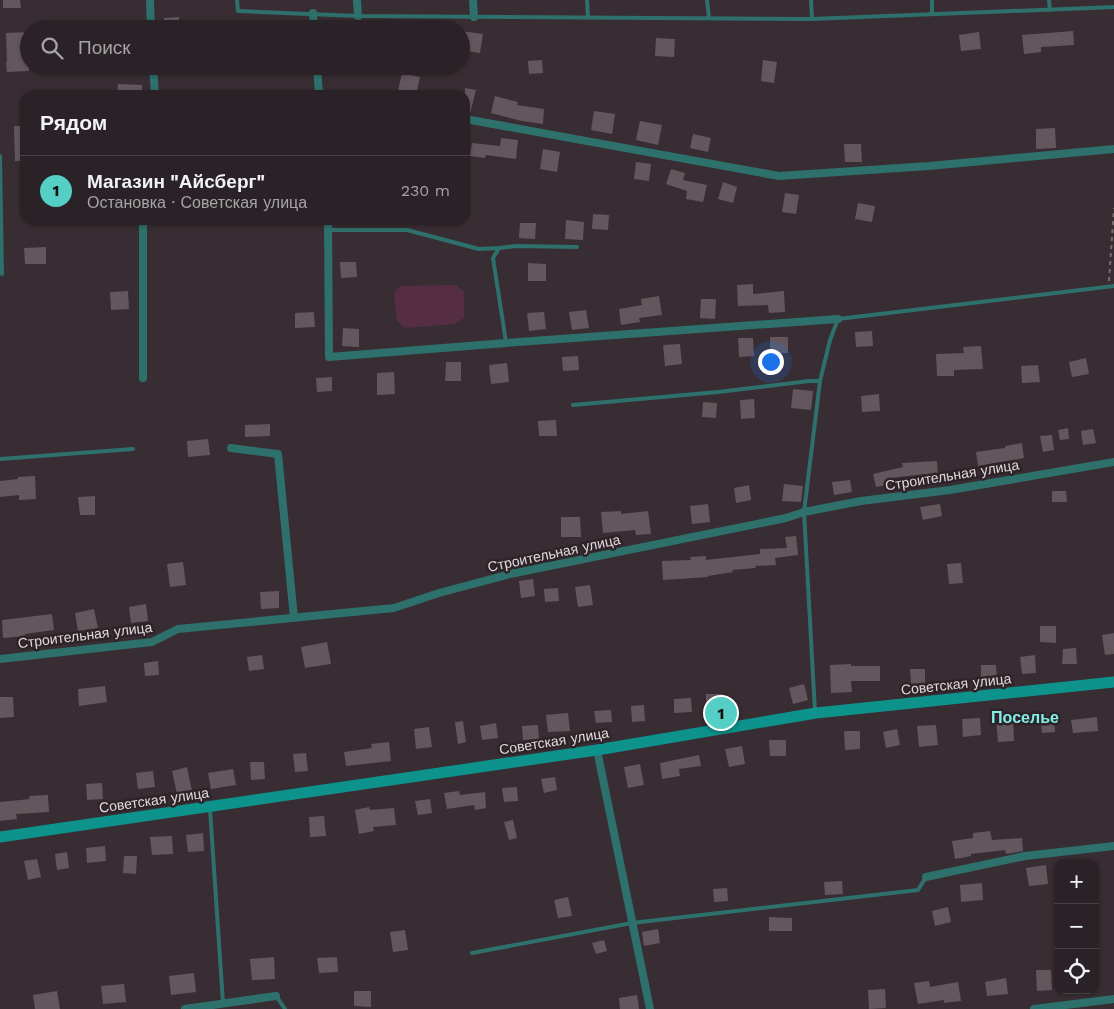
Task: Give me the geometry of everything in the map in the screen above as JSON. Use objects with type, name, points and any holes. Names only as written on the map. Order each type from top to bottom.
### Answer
[{"type":"main road","name":"Советская улица","points":[[0,837],[597,750],[816,714],[1114,682]]},
{"type":"street","points":[[150,0],[151,20]]},
{"type":"street","points":[[357,0],[358,16]]},
{"type":"street","points":[[473,0],[474,16]]},
{"type":"street","points":[[313,13],[313,20]]},
{"type":"street","points":[[154,75],[155,90]]},
{"type":"street","points":[[318,75],[319,90]]},
{"type":"street","points":[[470,120],[779,176],[1114,150]]},
{"type":"street","points":[[143,225],[143,378]]},
{"type":"street","points":[[328,225],[329,357],[838,319]]},
{"type":"street","points":[[231,448],[278,454],[294,618]]},
{"type":"street","name":"Строительная улица","points":[[0,659],[152,642],[178,629],[394,608],[439,593],[510,574],[786,518],[804,512],[861,501],[950,490],[1114,462]]},
{"type":"street","points":[[597,750],[650,1009]]},
{"type":"street","points":[[926,877],[1025,856],[1114,846]]},
{"type":"street","points":[[186,1009],[276,996]]},
{"type":"street","points":[[1034,1009],[1114,999]]},
{"type":"lane","points":[[237,0],[238,11],[358,16],[812,19],[1114,7]]},
{"type":"lane","points":[[587,0],[588,17]]},
{"type":"lane","points":[[707,0],[708,18]]},
{"type":"lane","points":[[811,0],[812,19]]},
{"type":"lane","points":[[932,0],[932,14]]},
{"type":"lane","points":[[1049,0],[1050,10]]},
{"type":"lane","points":[[0,156],[2,274]]},
{"type":"lane","points":[[329,230],[407,230],[479,250],[516,246],[577,247]]},
{"type":"lane","points":[[499,248],[493,258],[506,343]]},
{"type":"lane","points":[[816,714],[804,512],[820,381],[830,340],[838,319],[1114,286]]},
{"type":"lane","points":[[573,405],[820,381]]},
{"type":"lane","points":[[0,459],[133,449]]},
{"type":"lane","points":[[210,807],[223,1003]]},
{"type":"lane","points":[[472,953],[632,923],[918,890],[926,877]]},
{"type":"lane","points":[[276,996],[286,1009]]},
{"type":"path","points":[[1108,288],[1114,208]]},
{"type":"shaded area","points":[[456,285],[464,292],[464,318],[454,324],[405,328],[397,321],[394,293],[400,286]]},
{"type":"building","points":[[3,0],[20,0],[21,8],[3,8]]},
{"type":"building","points":[[179,17],[179,20],[164,20],[164,18]]},
{"type":"building","points":[[1073,31],[1074,45],[1041,47],[1041,52],[1024,54],[1022,35]]},
{"type":"building","points":[[20,32],[20,71],[7,72],[6,33]]},
{"type":"building","points":[[470,32],[483,34],[480,53],[470,51]]},
{"type":"building","points":[[979,32],[981,49],[961,51],[959,35]]},
{"type":"building","points":[[656,38],[675,39],[674,57],[655,56]]},
{"type":"building","points":[[542,60],[543,73],[529,74],[528,61]]},
{"type":"building","points":[[763,60],[777,62],[774,83],[761,81]]},
{"type":"building","points":[[402,75],[420,77],[417,90],[398,90]]},
{"type":"building","points":[[118,84],[142,85],[142,90],[117,90]]},
{"type":"building","points":[[465,88],[476,90],[470,114],[470,90],[465,90]]},
{"type":"building","points":[[495,96],[518,102],[517,105],[544,109],[543,124],[491,113]]},
{"type":"building","points":[[594,111],[615,114],[612,134],[591,130]]},
{"type":"building","points":[[640,121],[662,125],[658,145],[636,140]]},
{"type":"building","points":[[14,126],[20,126],[20,161],[15,161]]},
{"type":"building","points":[[1055,128],[1056,148],[1036,149],[1036,129]]},
{"type":"building","points":[[693,134],[711,138],[708,152],[690,148]]},
{"type":"building","points":[[501,138],[518,140],[516,159],[486,155],[485,158],[470,156],[472,143],[500,146]]},
{"type":"building","points":[[844,144],[861,144],[862,162],[845,162]]},
{"type":"building","points":[[543,149],[560,152],[557,172],[540,169]]},
{"type":"building","points":[[636,162],[651,164],[649,181],[634,179]]},
{"type":"building","points":[[671,169],[685,173],[683,180],[707,185],[703,202],[686,199],[687,191],[666,184]]},
{"type":"building","points":[[723,182],[737,187],[733,203],[718,199]]},
{"type":"building","points":[[785,193],[799,195],[796,214],[782,212]]},
{"type":"building","points":[[858,203],[875,206],[872,222],[855,219]]},
{"type":"building","points":[[593,214],[609,215],[608,230],[592,229]]},
{"type":"building","points":[[566,220],[584,222],[583,240],[565,239]]},
{"type":"building","points":[[520,223],[536,223],[535,239],[519,238]]},
{"type":"building","points":[[46,247],[46,264],[25,264],[24,248]]},
{"type":"building","points":[[340,262],[356,262],[357,277],[341,278]]},
{"type":"building","points":[[528,263],[546,264],[546,281],[528,281]]},
{"type":"building","points":[[753,284],[753,294],[784,291],[785,312],[769,313],[768,305],[738,306],[737,285]]},
{"type":"building","points":[[128,291],[129,309],[111,310],[110,292]]},
{"type":"building","points":[[659,296],[662,315],[639,318],[640,322],[621,325],[619,309],[642,305],[641,299]]},
{"type":"building","points":[[701,299],[716,299],[715,319],[700,318]]},
{"type":"building","points":[[586,310],[589,328],[572,330],[569,312]]},
{"type":"building","points":[[314,312],[315,327],[295,328],[295,313]]},
{"type":"building","points":[[544,312],[546,329],[529,331],[527,313]]},
{"type":"building","points":[[343,328],[359,329],[359,347],[342,346]]},
{"type":"building","points":[[872,331],[873,346],[856,347],[855,332]]},
{"type":"building","points":[[770,337],[788,337],[788,353],[770,353]]},
{"type":"building","points":[[738,338],[753,338],[754,356],[739,357]]},
{"type":"building","points":[[680,344],[682,364],[665,366],[663,345]]},
{"type":"building","points":[[981,346],[983,369],[954,370],[954,376],[937,376],[936,354],[964,353],[963,347]]},
{"type":"building","points":[[578,356],[579,370],[563,371],[562,357]]},
{"type":"building","points":[[1086,358],[1089,374],[1072,377],[1069,362]]},
{"type":"building","points":[[446,362],[461,362],[461,381],[445,381]]},
{"type":"building","points":[[507,363],[509,382],[491,384],[489,365]]},
{"type":"building","points":[[1038,365],[1040,382],[1022,383],[1021,366]]},
{"type":"building","points":[[394,372],[395,394],[377,395],[377,373]]},
{"type":"building","points":[[332,377],[332,391],[317,392],[316,378]]},
{"type":"building","points":[[793,389],[813,391],[811,410],[791,408]]},
{"type":"building","points":[[879,394],[880,411],[862,412],[861,396]]},
{"type":"building","points":[[754,399],[755,418],[741,419],[740,400]]},
{"type":"building","points":[[703,402],[717,403],[716,418],[702,417]]},
{"type":"building","points":[[556,420],[557,436],[539,436],[538,421]]},
{"type":"building","points":[[270,424],[270,436],[245,437],[245,425]]},
{"type":"building","points":[[1068,428],[1069,439],[1060,440],[1058,430]]},
{"type":"building","points":[[1093,429],[1096,443],[1083,445],[1081,431]]},
{"type":"building","points":[[1052,435],[1054,450],[1043,452],[1040,436]]},
{"type":"building","points":[[208,439],[210,455],[188,457],[187,441]]},
{"type":"building","points":[[1022,443],[1024,458],[978,466],[976,452],[1005,448],[1005,446]]},
{"type":"building","points":[[937,461],[938,475],[925,476],[925,474],[891,478],[893,484],[876,487],[873,474],[903,467],[902,463]]},
{"type":"building","points":[[35,476],[36,499],[19,500],[19,495],[0,497],[0,481]]},
{"type":"building","points":[[850,480],[852,492],[834,495],[832,482]]},
{"type":"building","points":[[784,484],[803,486],[801,502],[782,501]]},
{"type":"building","points":[[749,485],[751,500],[736,503],[734,488]]},
{"type":"building","points":[[1052,491],[1066,491],[1067,502],[1052,502]]},
{"type":"building","points":[[95,496],[95,515],[80,515],[78,497]]},
{"type":"building","points":[[708,504],[710,522],[692,524],[690,506]]},
{"type":"building","points":[[940,504],[942,516],[923,520],[920,507]]},
{"type":"building","points":[[621,511],[621,514],[648,511],[651,534],[636,535],[635,530],[603,533],[601,512]]},
{"type":"building","points":[[561,517],[580,517],[581,537],[561,537]]},
{"type":"building","points":[[796,536],[798,555],[775,558],[776,565],[732,570],[733,572],[708,577],[663,580],[662,561],[691,560],[690,557],[706,556],[706,560],[760,554],[760,549],[787,548],[785,537]]},
{"type":"building","points":[[183,562],[186,585],[170,587],[167,564]]},
{"type":"building","points":[[961,563],[963,583],[949,584],[947,564]]},
{"type":"building","points":[[533,579],[535,596],[521,598],[519,581]]},
{"type":"building","points":[[590,585],[593,605],[578,607],[575,587]]},
{"type":"building","points":[[558,588],[559,601],[545,602],[544,589]]},
{"type":"building","points":[[279,591],[279,608],[261,609],[260,592]]},
{"type":"building","points":[[146,604],[148,621],[131,623],[129,607]]},
{"type":"building","points":[[94,609],[98,628],[78,631],[75,613]]},
{"type":"building","points":[[52,614],[54,630],[3,638],[2,620]]},
{"type":"building","points":[[1040,626],[1056,626],[1056,643],[1040,642]]},
{"type":"building","points":[[1114,633],[1114,654],[1105,655],[1102,635]]},
{"type":"building","points":[[327,642],[331,664],[305,668],[301,647]]},
{"type":"building","points":[[1076,648],[1077,664],[1062,664],[1063,649]]},
{"type":"building","points":[[262,655],[264,669],[249,671],[247,657]]},
{"type":"building","points":[[1035,655],[1036,673],[1022,674],[1020,657]]},
{"type":"building","points":[[158,661],[159,675],[145,676],[144,663]]},
{"type":"building","points":[[851,664],[851,666],[880,666],[880,681],[851,681],[852,692],[831,693],[830,665]]},
{"type":"building","points":[[981,665],[996,665],[997,677],[981,678]]},
{"type":"building","points":[[910,669],[925,669],[925,684],[911,684]]},
{"type":"building","points":[[804,684],[808,700],[793,704],[789,688]]},
{"type":"building","points":[[105,686],[107,702],[79,706],[78,689]]},
{"type":"building","points":[[706,694],[723,694],[723,709],[706,709]]},
{"type":"building","points":[[0,697],[13,697],[14,717],[0,718]]},
{"type":"building","points":[[691,698],[692,712],[674,713],[674,699]]},
{"type":"building","points":[[644,705],[645,721],[632,722],[631,706]]},
{"type":"building","points":[[611,710],[612,722],[596,723],[594,711]]},
{"type":"building","points":[[568,713],[570,731],[548,732],[546,715]]},
{"type":"building","points":[[1054,715],[1055,732],[1042,733],[1040,716]]},
{"type":"building","points":[[1013,717],[1014,741],[998,742],[996,718]]},
{"type":"building","points":[[1097,717],[1098,731],[1073,733],[1071,720]]},
{"type":"building","points":[[980,718],[981,735],[963,737],[962,719]]},
{"type":"building","points":[[463,721],[466,742],[458,744],[455,722]]},
{"type":"building","points":[[496,723],[498,738],[482,740],[480,726]]},
{"type":"building","points":[[538,725],[539,739],[523,740],[522,726]]},
{"type":"building","points":[[936,725],[938,745],[919,747],[917,726]]},
{"type":"building","points":[[429,727],[432,747],[416,749],[414,729]]},
{"type":"building","points":[[897,729],[900,745],[886,748],[883,732]]},
{"type":"building","points":[[844,731],[860,731],[860,749],[845,750]]},
{"type":"building","points":[[769,740],[786,740],[786,756],[770,756]]},
{"type":"building","points":[[389,742],[391,761],[346,766],[344,752],[372,748],[371,744]]},
{"type":"building","points":[[742,746],[745,764],[729,767],[725,749]]},
{"type":"building","points":[[306,753],[308,771],[295,772],[293,754]]},
{"type":"building","points":[[699,755],[701,766],[679,769],[680,776],[662,779],[660,763]]},
{"type":"building","points":[[250,762],[264,762],[265,779],[251,780]]},
{"type":"building","points":[[640,764],[644,785],[628,788],[624,767]]},
{"type":"building","points":[[187,767],[192,791],[177,794],[172,771]]},
{"type":"building","points":[[233,769],[236,785],[211,789],[208,773]]},
{"type":"building","points":[[153,771],[155,787],[138,789],[136,773]]},
{"type":"building","points":[[555,777],[557,790],[544,793],[541,779]]},
{"type":"building","points":[[102,783],[103,799],[87,800],[86,784]]},
{"type":"building","points":[[517,787],[518,801],[504,802],[502,788]]},
{"type":"building","points":[[459,791],[460,795],[485,792],[486,808],[475,810],[474,805],[447,809],[444,793]]},
{"type":"building","points":[[48,795],[49,812],[16,814],[17,819],[0,821],[0,802],[30,799],[29,796]]},
{"type":"building","points":[[430,799],[432,813],[418,815],[415,801]]},
{"type":"building","points":[[369,807],[370,810],[394,808],[396,825],[373,827],[374,831],[359,834],[355,810]]},
{"type":"building","points":[[324,816],[326,836],[310,837],[309,817]]},
{"type":"building","points":[[513,820],[517,838],[509,840],[504,822]]},
{"type":"building","points":[[990,831],[992,840],[1022,838],[1023,851],[1006,854],[1005,850],[971,854],[971,856],[955,859],[952,841],[973,838],[973,833]]},
{"type":"building","points":[[203,833],[204,851],[188,852],[186,835]]},
{"type":"building","points":[[172,836],[173,854],[152,855],[150,837]]},
{"type":"building","points":[[105,846],[106,861],[87,863],[86,848]]},
{"type":"building","points":[[67,852],[69,868],[57,870],[55,854]]},
{"type":"building","points":[[124,856],[137,856],[136,874],[123,873]]},
{"type":"building","points":[[37,859],[41,877],[28,880],[24,861]]},
{"type":"building","points":[[1046,865],[1048,884],[1029,886],[1026,868]]},
{"type":"building","points":[[842,881],[843,894],[825,895],[824,882]]},
{"type":"building","points":[[982,883],[983,900],[961,902],[960,885]]},
{"type":"building","points":[[727,888],[728,901],[714,902],[713,889]]},
{"type":"building","points":[[568,897],[572,916],[558,918],[554,900]]},
{"type":"building","points":[[948,907],[951,922],[935,926],[932,911]]},
{"type":"building","points":[[769,917],[792,918],[792,931],[769,931]]},
{"type":"building","points":[[658,929],[660,943],[644,946],[642,932]]},
{"type":"building","points":[[405,930],[408,950],[393,952],[390,932]]},
{"type":"building","points":[[604,940],[607,951],[596,954],[592,943]]},
{"type":"building","points":[[274,957],[275,979],[252,980],[250,959]]},
{"type":"building","points":[[337,957],[338,972],[319,973],[317,958]]},
{"type":"building","points":[[1036,970],[1051,970],[1052,990],[1037,991]]},
{"type":"building","points":[[194,973],[196,992],[171,995],[169,976]]},
{"type":"building","points":[[1006,978],[1008,994],[987,996],[985,982]]},
{"type":"building","points":[[929,981],[930,987],[958,982],[961,1001],[944,1003],[944,1000],[918,1004],[914,983]]},
{"type":"building","points":[[124,984],[126,1002],[103,1004],[101,986]]},
{"type":"building","points":[[885,989],[886,1008],[869,1009],[868,990]]},
{"type":"building","points":[[57,991],[60,1009],[35,1009],[33,995]]},
{"type":"building","points":[[354,991],[371,991],[371,1007],[354,1006]]},
{"type":"building","points":[[637,995],[639,1009],[620,1009],[619,998]]},
{"type":"place","name":"Магазин \"Айсберг\"","points":[[721,713]]},
{"type":"district","name":"Поселье","points":[[1025,717]]}]
